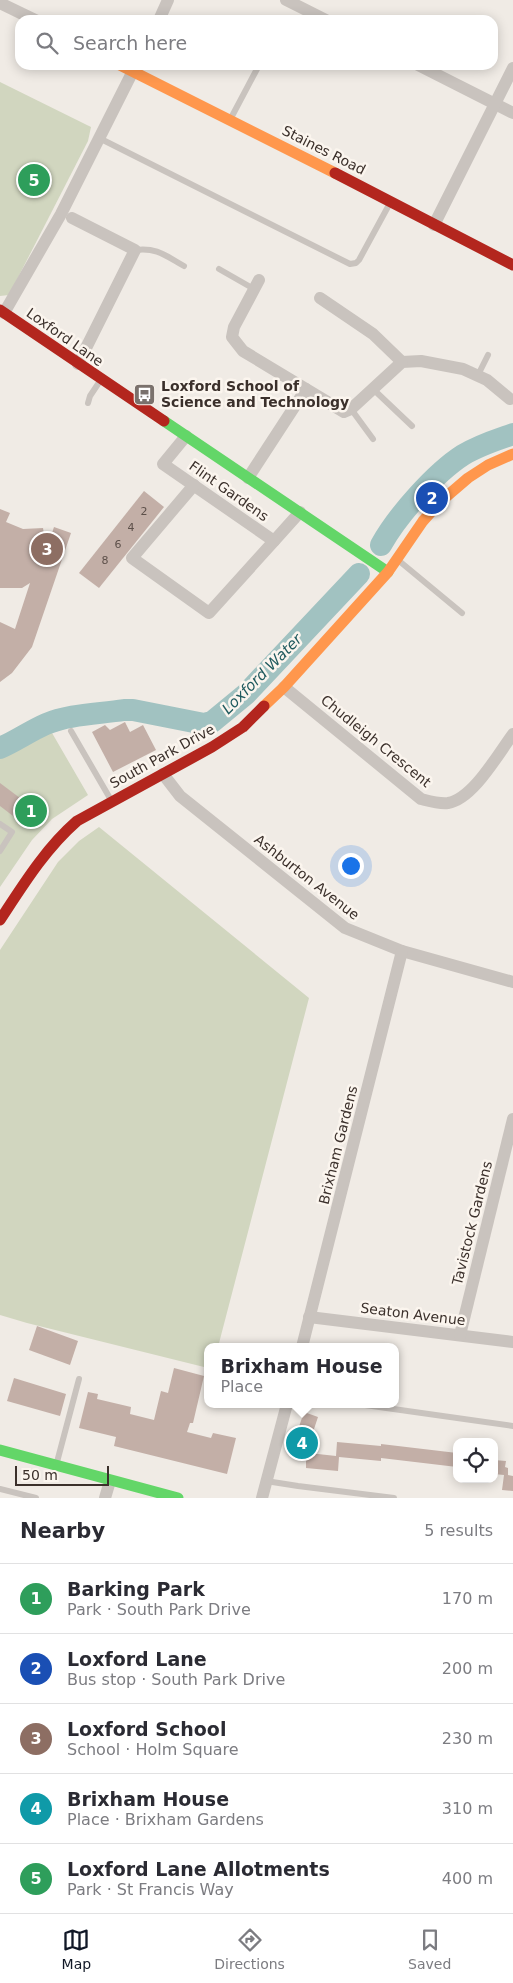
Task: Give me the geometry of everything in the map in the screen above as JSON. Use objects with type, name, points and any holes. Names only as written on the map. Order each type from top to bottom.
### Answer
[{"type":"street","points":[[160,15],[168,0]]},
{"type":"street","points":[[286,0],[316,15]]},
{"type":"street","points":[[0,3],[25,15]]},
{"type":"street","points":[[434,225],[513,68]]},
{"type":"street","points":[[2,312],[60,214],[134,70]]},
{"type":"street","name":"Staines Road","points":[[139,70],[513,265]]},
{"type":"street","points":[[428,70],[513,112]]},
{"type":"street","points":[[72,218],[134,250],[78,364]]},
{"type":"street","points":[[257,284],[234,327],[232,337],[243,351],[344,412],[351,410],[402,362],[421,360],[463,369],[478,375],[500,389],[510,399]]},
{"type":"street","points":[[320,298],[373,334],[402,362]]},
{"type":"street","name":"Loxford Lane","points":[[2,312],[388,572]]},
{"type":"street","points":[[248,478],[306,390]]},
{"type":"street","name":"Flint Gardens","points":[[186,436],[164,464],[274,541],[300,512]]},
{"type":"street","name":"South Park Drive","points":[[0,920],[28,877],[61,835],[77,821],[212,747],[243,727],[284,687],[388,572],[423,520],[440,502],[481,469],[513,454]]},
{"type":"street","points":[[194,486],[132,558],[209,613],[274,541]]},
{"type":"street","name":"Chudleigh Crescent","points":[[284,687],[421,799],[433,802],[448,803],[462,798],[474,786],[513,734]]},
{"type":"street","name":"Ashburton Avenue","points":[[164,774],[180,796],[345,928],[402,951],[513,982]]},
{"type":"street","name":"Brixham Gardens","points":[[303,1343],[402,951]]},
{"type":"street","name":"Tavistock Gardens","points":[[460,1335],[513,1119]]},
{"type":"street","name":"Seaton Avenue","points":[[309,1317],[513,1342]]},
{"type":"street","points":[[262,1498],[286,1408]]},
{"type":"street","points":[[0,1450],[178,1498]]},
{"type":"street","points":[[105,1498],[110,1481]]},
{"type":"lane","points":[[230,119],[256,70]]},
{"type":"lane","points":[[99,138],[350,264],[356,263],[358,260],[391,201]]},
{"type":"lane","points":[[134,250],[148,248],[184,266]]},
{"type":"lane","points":[[219,269],[257,284]]},
{"type":"lane","points":[[478,375],[488,355]]},
{"type":"lane","points":[[88,404],[90,396],[101,380]]},
{"type":"lane","points":[[373,389],[412,426]]},
{"type":"lane","points":[[351,410],[373,439]]},
{"type":"lane","points":[[397,559],[462,613]]},
{"type":"lane","points":[[71,731],[112,801]]},
{"type":"lane","points":[[0,824],[12,832],[0,852]]},
{"type":"lane","points":[[56,1466],[79,1379]]},
{"type":"lane","points":[[386,1408],[513,1426]]},
{"type":"lane","points":[[266,1481],[394,1498]]},
{"type":"lane","points":[[0,1489],[36,1498]]},
{"type":"green space","points":[[0,82],[91,127],[88,141],[9,295],[0,296]]},
{"type":"green space","points":[[48,726],[88,795],[52,819],[32,840],[0,887],[0,751],[22,742]]},
{"type":"green space","points":[[99,827],[309,998],[219,1343],[204,1343],[204,1367],[0,1315],[0,950],[58,862],[79,841]]},
{"type":"building","points":[[144,491],[164,507],[99,588],[79,573]]},
{"type":"building","points":[[0,509],[10,513],[6,522],[23,529],[43,528],[44,534],[51,536],[54,527],[71,533],[32,647],[12,673],[0,682],[0,622],[15,629],[30,583],[22,588],[0,588]]},
{"type":"building","points":[[125,722],[130,732],[143,725],[156,750],[113,772],[92,732],[105,725],[110,730]]},
{"type":"building","points":[[0,783],[28,804],[17,819],[0,806]]},
{"type":"building","points":[[37,1326],[78,1341],[70,1365],[29,1350]]},
{"type":"building","points":[[174,1368],[204,1376],[193,1423],[190,1423],[187,1432],[211,1438],[213,1433],[236,1438],[227,1474],[114,1446],[116,1437],[79,1428],[88,1392],[98,1394],[97,1399],[131,1407],[130,1414],[154,1420],[161,1391],[168,1393]]},
{"type":"building","points":[[14,1378],[66,1394],[60,1416],[7,1401]]},
{"type":"building","points":[[304,1412],[318,1417],[308,1447],[309,1453],[336,1456],[337,1442],[381,1446],[381,1444],[453,1453],[453,1467],[381,1458],[381,1461],[339,1457],[338,1471],[306,1468],[306,1461],[298,1459],[299,1449],[292,1447]]},
{"type":"building","points":[[498,1460],[506,1461],[505,1467],[508,1468],[508,1475],[513,1476],[513,1491],[502,1490],[504,1475],[498,1474]]},
{"type":"waterway","name":"Loxford Water","points":[[381,545],[397,521],[418,496],[452,463],[475,448],[513,434]]},
{"type":"waterway","name":"Loxford Water","points":[[0,748],[46,724],[64,718],[124,710],[133,710],[204,724],[212,722],[246,694],[359,574]]},
{"type":"traffic: fast","points":[[164,421],[388,572]]},
{"type":"traffic: fast","points":[[0,1450],[178,1498]]},
{"type":"traffic: slow","points":[[130,70],[335,173]]},
{"type":"traffic: slow","points":[[264,706],[284,687],[388,572],[423,521],[440,502],[468,478],[488,465],[513,454]]},
{"type":"traffic: jam","points":[[335,173],[513,265]]},
{"type":"traffic: jam","points":[[0,310],[164,421]]},
{"type":"traffic: jam","points":[[0,920],[45,855],[77,821],[212,747],[243,727],[264,706]]},
{"type":"place","name":"Loxford Lane Allotments","points":[[34,180]]},
{"type":"place","name":"Loxford School of Science and Technology","points":[[145,394]]},
{"type":"place","name":"Loxford Lane","points":[[432,498]]},
{"type":"place","name":"Loxford School","points":[[47,549]]},
{"type":"place","name":"Barking Park","points":[[31,811]]},
{"type":"place","name":"Brixham House","points":[[302,1443]]}]
